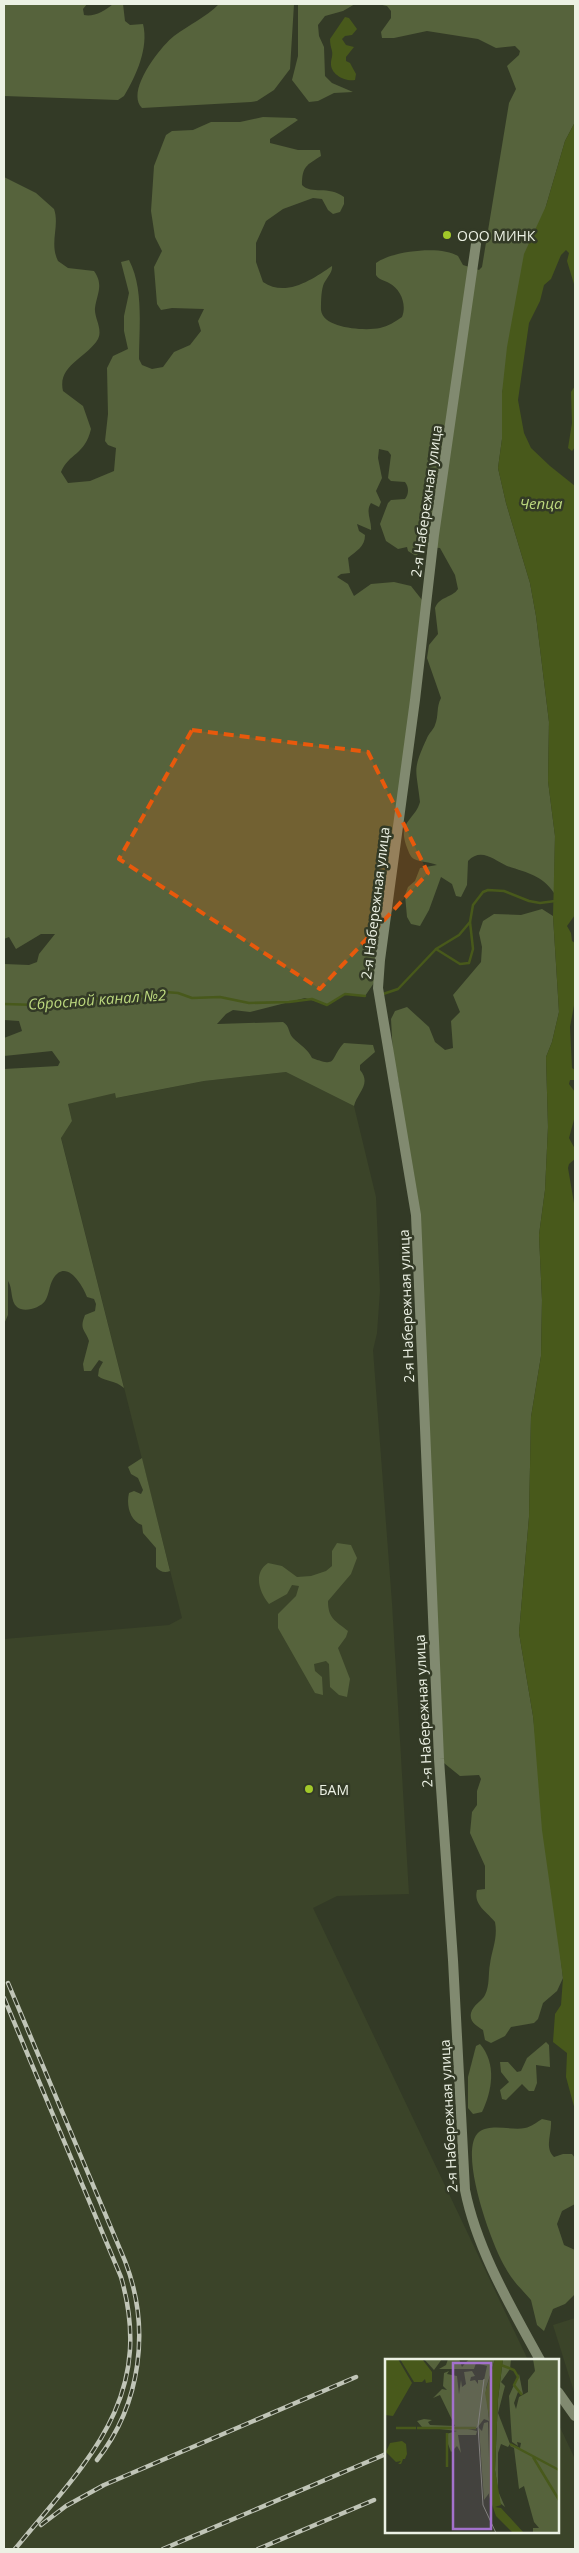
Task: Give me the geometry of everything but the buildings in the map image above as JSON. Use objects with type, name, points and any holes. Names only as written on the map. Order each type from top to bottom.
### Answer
[{"type":"street","name":"2-я Набережная улица","points":[[476,244],[434,535],[414,710],[380,960],[378,988],[416,1215],[439,1749],[453,1960],[465,2190],[468,2206],[499,2286],[539,2359]]},
{"type":"street","points":[[559,2393],[575,2416]]},
{"type":"highlighted area","points":[[192,730],[368,752],[428,873],[320,989],[119,859]]},
{"type":"shaded area","points":[[4,4],[87,4],[83,9],[84,15],[92,15],[113,4],[123,4],[125,21],[130,25],[143,24],[144,33],[143,52],[133,80],[124,96],[118,100],[4,96]]},
{"type":"shaded area","points":[[219,4],[294,4],[290,69],[274,90],[257,101],[142,108],[138,101],[138,92],[146,70],[153,59],[174,36]]},
{"type":"shaded area","points":[[298,4],[355,4],[343,11],[325,16],[318,25],[319,36],[324,47],[325,76],[332,83],[353,92],[334,93],[318,101],[309,102],[292,80],[298,56]]},
{"type":"shaded area","points":[[378,4],[575,4],[575,122],[565,141],[546,206],[502,393],[502,439],[498,468],[506,503],[530,583],[536,616],[549,722],[548,781],[555,836],[554,893],[534,875],[507,866],[488,856],[478,855],[468,861],[467,885],[461,897],[456,896],[452,884],[441,877],[429,910],[420,926],[411,924],[407,917],[405,895],[408,887],[415,881],[420,868],[437,865],[413,858],[406,845],[404,831],[420,802],[417,764],[427,738],[434,728],[441,698],[427,658],[429,645],[438,634],[435,608],[440,601],[458,589],[455,575],[440,548],[425,547],[416,556],[408,551],[407,547],[398,549],[386,541],[380,524],[388,503],[391,500],[405,499],[408,491],[405,482],[391,481],[388,478],[391,455],[388,451],[379,449],[378,458],[382,478],[376,491],[381,502],[379,507],[371,503],[369,506],[371,530],[357,524],[359,531],[365,535],[365,539],[360,548],[348,558],[350,573],[341,574],[337,577],[348,584],[354,596],[371,584],[394,582],[411,586],[426,605],[378,977],[365,996],[345,994],[327,1005],[305,998],[250,1012],[233,1010],[226,1014],[217,1024],[283,1022],[287,1025],[291,1036],[306,1049],[312,1058],[326,1062],[332,1060],[344,1043],[373,1045],[375,1052],[360,1065],[360,1070],[365,1080],[354,1106],[286,1072],[204,1081],[116,1098],[115,1093],[68,1104],[72,1121],[61,1138],[124,1388],[98,1376],[103,1362],[99,1360],[91,1371],[84,1371],[83,1364],[89,1341],[83,1329],[83,1324],[85,1315],[95,1311],[96,1304],[94,1299],[87,1297],[77,1280],[68,1272],[58,1273],[53,1279],[45,1301],[40,1306],[28,1310],[17,1307],[12,1298],[11,1287],[8,1281],[8,1315],[4,1324],[4,1069],[58,1066],[60,1062],[52,1051],[4,1056],[4,1038],[22,1031],[19,1021],[4,1020],[4,964],[29,965],[37,962],[39,954],[55,934],[41,934],[16,949],[9,937],[4,939],[4,177],[36,193],[54,209],[56,222],[54,248],[58,261],[68,268],[94,271],[99,281],[95,308],[100,331],[98,339],[93,346],[74,362],[64,375],[62,382],[63,391],[83,406],[91,429],[85,444],[68,461],[61,472],[68,483],[90,481],[114,471],[116,448],[108,445],[105,441],[108,414],[107,368],[113,356],[128,349],[124,331],[124,316],[129,293],[121,262],[129,260],[137,283],[140,308],[139,359],[142,365],[152,369],[163,367],[174,352],[190,345],[201,331],[198,321],[204,309],[172,308],[161,310],[157,304],[154,267],[162,251],[155,237],[151,211],[154,166],[166,135],[172,131],[193,130],[211,122],[240,122],[263,117],[295,118],[298,120],[270,139],[270,143],[298,150],[320,150],[321,156],[304,170],[302,185],[306,188],[338,193],[344,197],[344,204],[340,212],[333,214],[328,210],[322,199],[313,198],[283,209],[266,221],[256,243],[256,262],[263,282],[281,288],[299,285],[332,266],[323,286],[321,310],[329,321],[337,325],[356,329],[374,329],[386,326],[402,317],[404,307],[400,293],[376,275],[376,263],[393,255],[417,251],[440,251],[458,256],[463,265],[479,270],[482,267],[509,103],[516,89],[507,66],[519,55],[520,51],[515,46],[496,48],[478,39],[427,31],[394,38],[382,38],[381,32],[391,18],[391,11],[387,6]]},
{"type":"shaded area","points":[[542,909],[553,916],[559,1012],[552,1042],[546,1057],[548,1127],[545,1190],[539,1235],[542,1300],[541,1356],[531,1417],[529,1517],[519,1633],[533,1716],[563,1978],[557,1991],[543,2003],[538,2019],[534,2023],[511,2027],[505,2036],[491,2043],[485,2040],[483,2030],[471,2019],[471,2013],[487,1991],[496,1933],[495,1922],[479,1904],[476,1895],[477,1890],[485,1889],[485,1866],[470,1833],[472,1812],[477,1805],[477,1791],[481,1779],[479,1775],[460,1776],[439,1759],[416,1215],[399,1084],[393,1056],[391,1019],[395,1011],[407,1007],[429,1027],[435,1042],[445,1050],[453,1048],[451,1021],[460,1012],[453,995],[481,962],[482,947],[479,933],[483,921],[494,914],[521,915]]},
{"type":"shaded area","points":[[286,1072],[354,1106],[376,1197],[380,1291],[377,1333],[373,1350],[392,1603],[409,1894],[337,1896],[313,1908],[528,2359],[385,2359],[385,2533],[559,2533],[559,2425],[575,2459],[575,2549],[4,2549],[4,1639],[169,1625],[182,1618],[61,1137],[72,1121],[68,1104],[115,1092],[117,1098],[204,1081]]},
{"type":"shaded area","points":[[142,1458],[170,1571],[168,1572],[161,1571],[156,1567],[156,1548],[143,1533],[142,1525],[134,1520],[130,1512],[129,1493],[134,1491],[141,1494],[143,1490],[138,1478],[131,1474],[128,1467]]},
{"type":"shaded area","points":[[337,1543],[351,1545],[357,1558],[351,1574],[328,1601],[331,1616],[348,1631],[338,1648],[350,1679],[347,1697],[339,1695],[330,1687],[329,1664],[326,1661],[314,1664],[315,1671],[322,1677],[323,1695],[315,1693],[278,1628],[278,1614],[296,1596],[299,1586],[292,1585],[287,1594],[269,1604],[259,1583],[260,1572],[268,1563],[282,1566],[297,1577],[311,1576],[326,1571],[332,1566],[332,1551]]},
{"type":"shaded area","points":[[546,2042],[549,2045],[550,2067],[536,2065],[537,2083],[534,2091],[529,2091],[522,2084],[506,2100],[502,2099],[500,2090],[509,2082],[501,2072],[500,2062],[508,2062],[517,2072],[521,2071],[527,2058]]},
{"type":"shaded area","points":[[480,2044],[489,2060],[491,2078],[482,2112],[473,2114],[468,2108],[468,2077],[476,2046]]},
{"type":"shaded area","points":[[542,2119],[551,2121],[549,2149],[554,2157],[572,2154],[575,2158],[575,2204],[562,2211],[557,2224],[564,2245],[575,2250],[575,2294],[565,2304],[553,2309],[544,2331],[537,2325],[531,2300],[508,2272],[492,2240],[479,2198],[472,2158],[473,2142],[479,2132],[484,2129],[520,2129],[532,2126]]},
{"type":"shaded area","points":[[575,2318],[575,2395],[553,2325]]},
{"type":"water","points":[[345,17],[349,18],[357,29],[352,35],[345,36],[342,39],[346,45],[354,47],[346,57],[346,61],[350,63],[356,74],[355,80],[347,80],[339,76],[331,67],[330,39]]},
{"type":"water","name":"Чепца","points":[[575,122],[575,297],[574,301],[574,284],[567,261],[569,253],[566,250],[561,255],[551,279],[544,285],[540,301],[529,323],[518,400],[524,433],[531,448],[575,486],[575,915],[567,926],[571,933],[572,941],[575,943],[575,1000],[570,1027],[572,1068],[575,1070],[575,1080],[570,1080],[569,1084],[575,1092],[575,1116],[569,1138],[575,1149],[575,1159],[569,1164],[568,1168],[575,1209],[575,2110],[566,2077],[567,2053],[553,2042],[555,2014],[561,2005],[563,1978],[542,1830],[533,1716],[519,1633],[529,1517],[531,1417],[541,1356],[542,1300],[539,1235],[545,1190],[548,1127],[546,1057],[552,1042],[559,1012],[553,916],[555,836],[548,781],[549,722],[536,616],[530,583],[506,503],[498,468],[502,439],[502,393],[507,347],[524,254],[546,206],[565,141]]},
{"type":"water","points":[[575,386],[575,447],[572,451],[568,448],[572,423],[571,392]]},
{"type":"waterway","name":"Сбросной канал №2","points":[[383,994],[398,989],[436,949],[459,935],[470,922],[473,905],[483,892],[488,890],[504,891],[529,901],[540,903],[555,901]]},
{"type":"waterway","name":"Сбросной канал №2","points":[[436,949],[460,964],[469,963],[473,949],[470,922]]},
{"type":"waterway","name":"Сбросной канал №2","points":[[4,1004],[38,1005],[103,998],[121,1000],[165,992],[178,993],[192,998],[220,997],[249,1003],[289,1002],[312,999],[327,1005],[345,994],[365,996]]},
{"type":"railway","points":[[8,1983],[125,2261],[133,2286],[138,2312],[139,2339],[137,2365],[132,2390],[124,2415],[112,2438],[97,2460]]},
{"type":"railway","points":[[4,1998],[121,2277],[129,2320],[129,2359],[122,2394],[108,2426],[89,2457],[15,2549]]},
{"type":"railway","points":[[41,2525],[66,2506],[104,2485],[356,2377]]},
{"type":"railway","points":[[163,2549],[385,2454]]},
{"type":"railway","points":[[258,2549],[374,2500]]},
{"type":"place","name":"ООО МИНК","points":[[447,235]]},
{"type":"place","name":"БАМ","points":[[309,1789]]}]
